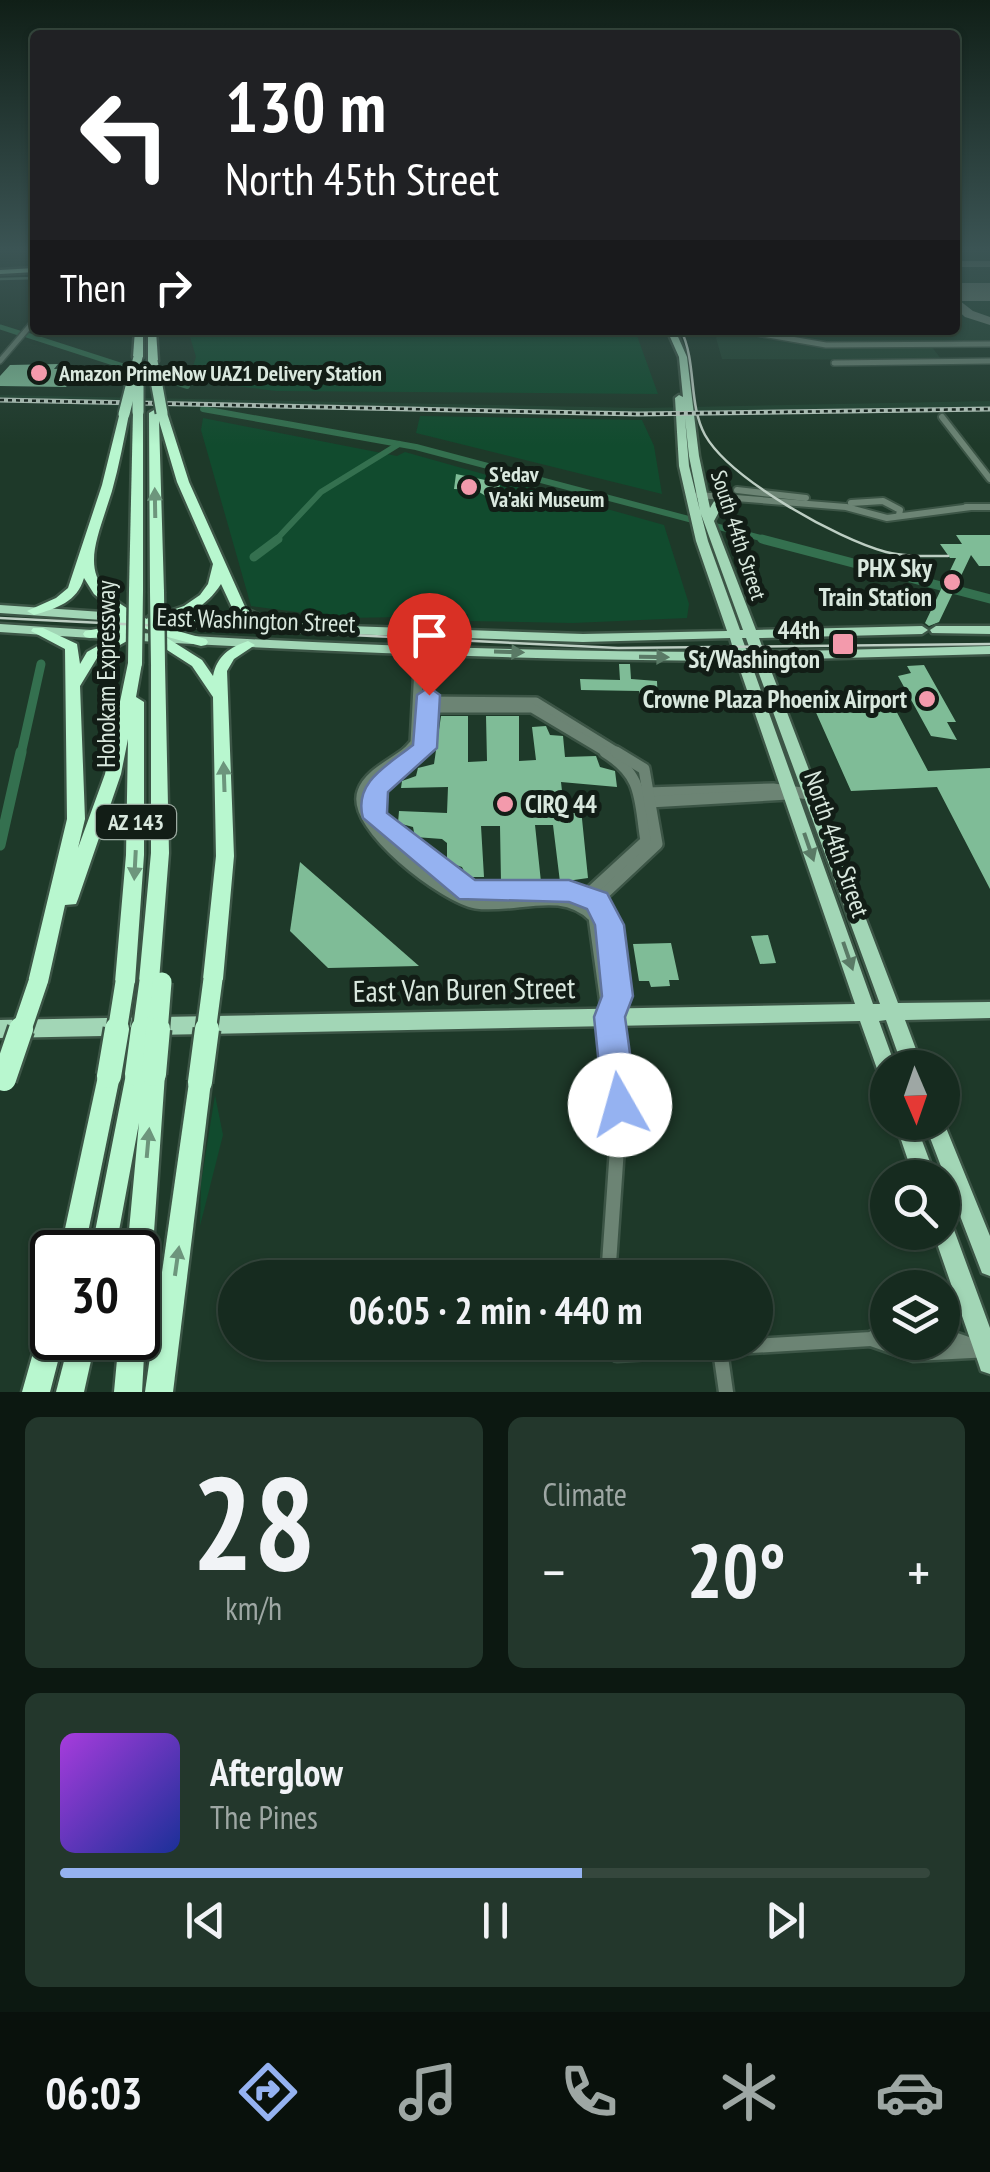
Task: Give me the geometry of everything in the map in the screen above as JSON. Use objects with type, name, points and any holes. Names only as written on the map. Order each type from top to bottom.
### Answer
[{"type":"highway","points":[[34,611],[69,596],[87,556],[131,413],[138,335]]},
{"type":"highway","name":"Hohokam Expressway","points":[[145,1074],[156,981],[159,890],[158,413],[152,335]]},
{"type":"highway","name":"Hohokam Expressway","points":[[77,1230],[124,982],[136,827],[131,413]]},
{"type":"highway","points":[[158,413],[216,563],[247,618],[327,629]]},
{"type":"highway","points":[[87,556],[94,586],[204,669],[219,702]]},
{"type":"highway","points":[[74,683],[87,660],[122,636],[184,611],[208,594],[218,580],[216,563]]},
{"type":"highway","points":[[108,616],[201,642]]},
{"type":"highway","points":[[90,634],[197,622]]},
{"type":"highway","points":[[38,631],[71,644],[75,834],[38,982]]},
{"type":"highway","points":[[159,1392],[213,979],[225,856],[219,702],[222,664],[248,644]]},
{"type":"highway","points":[[2,1085],[110,784],[135,663]]},
{"type":"highway","points":[[107,1230],[145,1074]]},
{"type":"highway","points":[[140,1230],[145,1074]]},
{"type":"highway","points":[[36,1392],[45,1360]]},
{"type":"highway","points":[[70,1392],[78,1360]]},
{"type":"highway","points":[[128,1392],[130,1360]]},
{"type":"main road","name":"South 44th Street","points":[[671,335],[684,357],[694,514],[734,635]]},
{"type":"main road","name":"South 44th Street","points":[[695,492],[710,519],[751,634]]},
{"type":"main road","points":[[710,519],[723,495]]},
{"type":"main road","points":[[0,609],[108,616]]},
{"type":"main road","name":"East Washington Street","points":[[197,622],[553,638],[990,630]]},
{"type":"main road","name":"East Washington Street","points":[[0,628],[122,636]]},
{"type":"main road","name":"North 44th Street","points":[[751,634],[880,1050]]},
{"type":"main road","name":"North 44th Street","points":[[734,635],[906,1050]]},
{"type":"main road","name":"East Washington Street","points":[[201,642],[742,658],[990,650]]},
{"type":"main road","name":"East Van Buren Street","points":[[0,1030],[990,1010]]},
{"type":"main road","points":[[941,1140],[990,1265]]},
{"type":"main road","points":[[951,1250],[989,1354]]},
{"type":"street","points":[[0,361],[30,326]]},
{"type":"street","points":[[766,335],[826,346],[990,344]]},
{"type":"street","points":[[834,363],[990,361]]},
{"type":"street","points":[[942,417],[990,479]]},
{"type":"street","points":[[695,492],[866,507],[990,507]]},
{"type":"street","points":[[695,492],[866,507],[882,518],[971,507]]},
{"type":"street","points":[[894,504],[898,515]]},
{"type":"street","points":[[423,704],[532,708],[628,766],[646,798],[646,841],[588,902],[468,902],[365,823],[360,803],[363,791],[372,778],[414,747],[423,704],[425,649]]},
{"type":"street","points":[[646,798],[776,798],[800,794]]},
{"type":"street","points":[[588,902],[596,926],[610,1017],[620,1134],[610,1260]]},
{"type":"street","points":[[773,1346],[870,1339]]},
{"type":"street","points":[[960,1343],[989,1354]]},
{"type":"street","points":[[960,1357],[989,1354]]},
{"type":"street","points":[[721,1360],[726,1392]]},
{"type":"shaded area","points":[[960,316],[990,316],[990,340],[928,342],[942,360],[722,359],[716,338],[960,335]]},
{"type":"shaded area","points":[[189,335],[637,335],[658,394],[276,391],[198,381],[190,376],[196,357]]},
{"type":"shaded area","points":[[0,395],[641,408],[990,401],[990,411],[648,415],[121,406],[0,401]]},
{"type":"shaded area","points":[[420,416],[642,420],[654,446],[662,494],[416,433]]},
{"type":"shaded area","name":"S'edav Va'aki Museum","points":[[203,418],[397,456],[405,452],[664,525],[689,604],[687,618],[573,623],[468,621],[468,614],[457,614],[456,608],[422,605],[419,610],[408,610],[407,617],[343,618],[251,606],[201,430]]},
{"type":"shaded area","points":[[215,1095],[223,1135],[200,1226],[201,1183]]},
{"type":"building","name":"Amazon PrimeNow UAZ1 Delivery Station","points":[[58,364],[54,369],[79,368],[66,387],[0,386],[0,376],[10,365]]},
{"type":"building","name":"S'edav Va'aki Museum","points":[[456,474],[500,483],[499,490],[506,494],[492,500],[476,490],[454,489]]},
{"type":"building","name":"PHX Sky Train Station","points":[[956,535],[990,535],[990,566],[979,566],[971,555],[939,622],[929,626],[925,623],[956,558],[950,558],[940,544],[962,544]]},
{"type":"building","points":[[619,664],[630,664],[631,679],[657,681],[658,707],[640,704],[639,691],[581,690],[580,679],[620,680]]},
{"type":"building","name":"Crowne Plaza Phoenix Airport","points":[[924,665],[956,722],[947,722],[957,740],[931,736],[898,676],[911,673],[907,666]]},
{"type":"building","points":[[893,705],[928,771],[990,768],[990,889],[937,787],[851,791],[814,708]]},
{"type":"building","name":"CIRQ 44","points":[[441,716],[468,716],[468,762],[487,761],[486,716],[519,716],[519,761],[536,760],[532,727],[546,726],[550,735],[563,736],[565,757],[596,756],[600,767],[615,771],[617,787],[561,782],[564,809],[581,809],[588,878],[560,882],[553,825],[535,825],[541,882],[501,882],[500,826],[481,826],[484,877],[467,877],[462,867],[447,862],[447,843],[442,839],[415,837],[413,827],[398,823],[399,811],[447,813],[448,787],[401,788],[402,781],[416,776],[418,768],[434,764]]},
{"type":"building","points":[[300,862],[419,966],[328,968],[290,931]]},
{"type":"building","points":[[768,935],[776,963],[760,964],[751,936]]},
{"type":"building","points":[[671,943],[679,980],[669,980],[670,986],[651,987],[649,981],[639,981],[633,944]]},
{"type":"waterway","points":[[0,327],[19,333]]},
{"type":"waterway","points":[[27,335],[160,378]]},
{"type":"waterway","points":[[153,375],[187,386]]},
{"type":"waterway","points":[[203,409],[416,447],[772,541]]},
{"type":"waterway","points":[[275,541],[321,492],[399,444]]},
{"type":"waterway","points":[[254,557],[278,539]]},
{"type":"waterway","points":[[762,539],[990,599]]},
{"type":"waterway","points":[[21,754],[41,664]]},
{"type":"waterway","points":[[0,845],[21,752]]},
{"type":"taxiway","points":[[975,316],[990,321]]},
{"type":"tram line","points":[[683,335],[700,423],[718,452],[737,470],[786,505],[865,545],[901,555],[948,556]]},
{"type":"tram line","points":[[0,618],[618,648],[990,644]]},
{"type":"railway","points":[[0,400],[638,414],[990,409]]},
{"type":"place","name":"Amazon PrimeNow UAZ1 Delivery Station","points":[[39,373]]},
{"type":"place","name":"S'edav Va'aki Museum","points":[[469,487]]},
{"type":"place","name":"PHX Sky Train Station","points":[[952,582]]},
{"type":"place","name":"44th St/Washington","points":[[843,644]]},
{"type":"place","name":"Crowne Plaza Phoenix Airport","points":[[927,699]]},
{"type":"place","name":"CIRQ 44","points":[[505,804]]},
{"type":"route","points":[[429,695],[425,748],[377,788],[372,803],[376,818],[469,891],[569,891],[597,901],[610,925],[618,996],[610,1017],[620,1105]]}]
